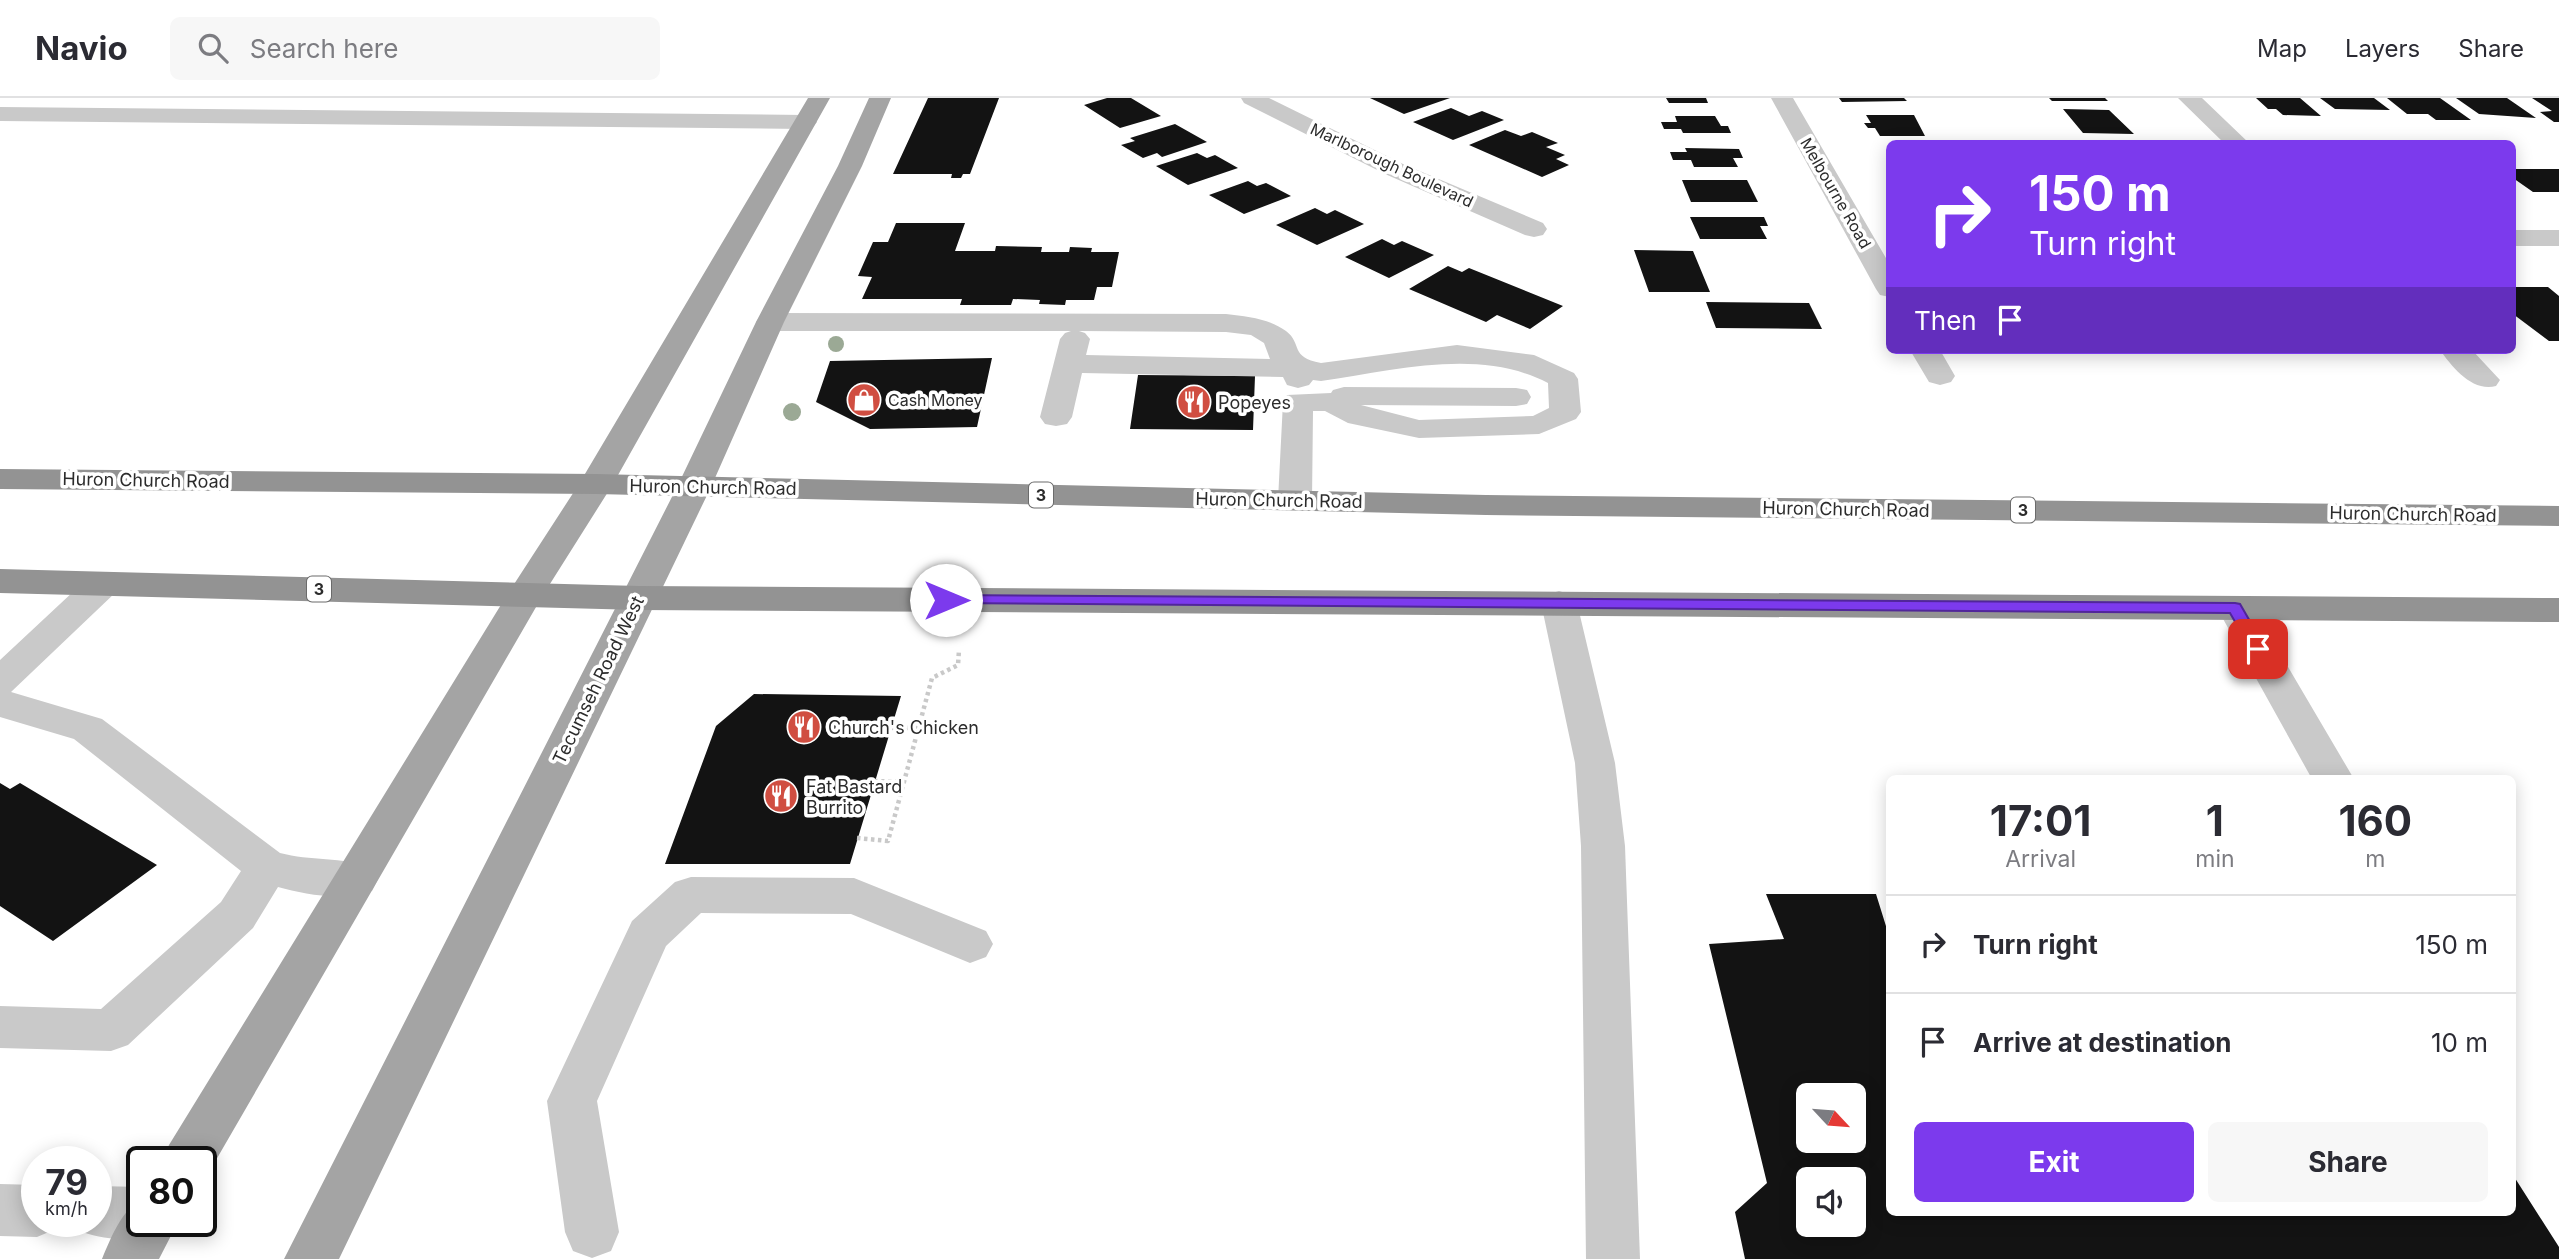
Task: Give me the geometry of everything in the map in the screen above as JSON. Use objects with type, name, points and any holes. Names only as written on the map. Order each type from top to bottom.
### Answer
[{"type":"highway","name":"Huron Church Road","points":[[0,479],[596,484],[1514,505],[2559,516]]},
{"type":"highway","name":"3","points":[[0,581],[639,598],[2559,610]]},
{"type":"main road","name":"Tecumseh Road West","points":[[311,1259],[694,486],[770,322],[850,166],[880,98]]},
{"type":"main road","points":[[197,1146],[525,595],[596,484],[812,110]]},
{"type":"main road","points":[[129,1259],[143,1237]]},
{"type":"street","name":"Marlborough Boulevard","points":[[1252,98],[1394,169],[1534,229]]},
{"type":"street","name":"Melbourne Road","points":[[1782,98],[1886,282]]},
{"type":"street","points":[[2189,98],[2235,140]]},
{"type":"street","points":[[0,114],[812,110]]},
{"type":"street","points":[[2516,238],[2559,238]]},
{"type":"street","points":[[770,322],[1226,323],[1259,327],[1278,339],[1281,353],[1298,368],[1295,500]]},
{"type":"street","points":[[1056,417],[1078,323]]},
{"type":"street","points":[[1069,364],[1298,368],[1321,372],[1457,354],[1534,364],[1563,379],[1564,412],[1539,425],[1419,429],[1359,416],[1330,402],[1298,402]]},
{"type":"street","points":[[1927,354],[1940,376]]},
{"type":"street","points":[[2459,354],[2484,380]]},
{"type":"street","points":[[1330,402],[1338,396],[1516,397]]},
{"type":"street","points":[[8,666],[103,584]]},
{"type":"street","points":[[1559,603],[1595,763],[1602,846],[1613,1259]]},
{"type":"street","points":[[2235,608],[2331,775]]},
{"type":"street","points":[[0,703],[88,729],[267,867],[297,875],[356,878]]},
{"type":"street","points":[[0,1027],[111,1030],[237,915],[267,867]]},
{"type":"street","points":[[592,1232],[572,1101],[648,934],[691,895],[854,896],[970,944]]},
{"type":"street","points":[[0,1210],[21,1211]]},
{"type":"path","points":[[858,838],[888,841],[932,678],[958,665],[960,650]]},
{"type":"path","points":[[892,728],[918,728]]},
{"type":"path","points":[[874,781],[903,782]]},
{"type":"building","points":[[928,98],[999,98],[970,174],[951,178],[952,174],[893,174]]},
{"type":"building","points":[[1107,98],[1131,98],[1161,116],[1120,128],[1084,105]]},
{"type":"building","points":[[1370,98],[1450,98],[1404,114]]},
{"type":"building","points":[[1666,98],[1706,98],[1708,103],[1669,103]]},
{"type":"building","points":[[1839,98],[1904,98],[1907,101],[1842,102]]},
{"type":"building","points":[[2049,98],[2105,98],[2108,101],[2052,101]]},
{"type":"building","points":[[2256,98],[2300,98],[2321,116],[2283,115],[2276,109],[2268,109]]},
{"type":"building","points":[[2320,98],[2374,98],[2390,110],[2335,109]]},
{"type":"building","points":[[2387,98],[2440,98],[2471,120],[2436,120],[2428,114],[2407,114]]},
{"type":"building","points":[[2456,98],[2507,98],[2536,118],[2479,114]]},
{"type":"building","points":[[2532,98],[2559,98],[2559,122],[2554,122],[2540,112],[2552,111]]},
{"type":"building","points":[[1451,108],[1469,116],[1482,111],[1504,120],[1453,140],[1413,122]]},
{"type":"building","points":[[2063,109],[2109,110],[2134,134],[2083,133]]},
{"type":"building","points":[[1866,115],[1914,115],[1925,136],[1880,136],[1875,128],[1868,128],[1864,123],[1871,123]]},
{"type":"building","points":[[1675,116],[1715,116],[1721,126],[1728,126],[1731,133],[1683,133],[1681,129],[1664,129],[1661,122],[1677,122]]},
{"type":"building","points":[[1175,124],[1207,142],[1162,157],[1157,153],[1143,158],[1121,145],[1135,141],[1130,138]]},
{"type":"building","points":[[1505,130],[1521,136],[1532,132],[1558,143],[1546,147],[1565,155],[1556,159],[1569,165],[1542,177],[1469,145]]},
{"type":"building","points":[[1685,148],[1739,149],[1743,158],[1733,158],[1738,167],[1694,167],[1691,160],[1673,160],[1670,152],[1687,152]]},
{"type":"building","points":[[1197,153],[1207,158],[1215,155],[1238,168],[1188,185],[1156,166]]},
{"type":"building","points":[[2516,169],[2559,169],[2559,192],[2533,192],[2516,180]]},
{"type":"building","points":[[1682,180],[1747,180],[1758,202],[1691,202]]},
{"type":"building","points":[[1248,181],[1257,186],[1266,183],[1291,196],[1244,214],[1209,195]]},
{"type":"building","points":[[1315,208],[1327,214],[1335,210],[1364,224],[1317,245],[1276,225]]},
{"type":"building","points":[[1690,217],[1764,217],[1768,226],[1760,226],[1767,239],[1700,239]]},
{"type":"building","points":[[896,223],[965,223],[955,251],[995,251],[996,246],[1042,247],[1041,252],[1069,252],[1070,247],[1092,248],[1091,252],[1119,252],[1112,287],[1097,287],[1094,300],[1066,300],[1065,305],[1039,304],[1040,300],[1013,299],[1011,305],[960,305],[962,299],[862,299],[872,277],[858,276],[873,242],[888,242]]},
{"type":"building","points":[[1382,239],[1394,245],[1402,241],[1434,255],[1389,278],[1345,257]]},
{"type":"building","points":[[1634,250],[1693,251],[1710,292],[1649,292]]},
{"type":"building","points":[[1448,266],[1462,272],[1469,268],[1563,306],[1530,329],[1497,315],[1486,322],[1409,289]]},
{"type":"building","points":[[2516,287],[2548,287],[2559,296],[2559,341],[2549,341],[2516,316]]},
{"type":"building","points":[[1706,302],[1809,303],[1822,329],[1716,328]]},
{"type":"building","points":[[992,358],[977,427],[870,429],[816,402],[830,361]]},
{"type":"building","name":"Popeyes","points":[[1138,375],[1255,376],[1253,430],[1130,429]]},
{"type":"building","points":[[754,694],[901,696],[850,864],[665,864],[716,726]]},
{"type":"building","points":[[0,783],[10,789],[20,783],[157,865],[53,941],[0,906]]},
{"type":"building","points":[[1766,894],[1876,894],[1886,926],[1886,1216],[2516,1216],[2516,1180],[2559,1247],[2559,1259],[1745,1259],[1735,1212],[1767,1183],[1709,944],[1784,939]]},
{"type":"place","name":"Cash Money","points":[[864,400]]},
{"type":"place","name":"Popeyes","points":[[1194,402]]},
{"type":"place","name":"Church's Chicken","points":[[804,727]]},
{"type":"place","name":"Fat Bastard Burrito","points":[[781,796]]},
{"type":"route","points":[[946,600],[2235,608],[2258,649]]}]
